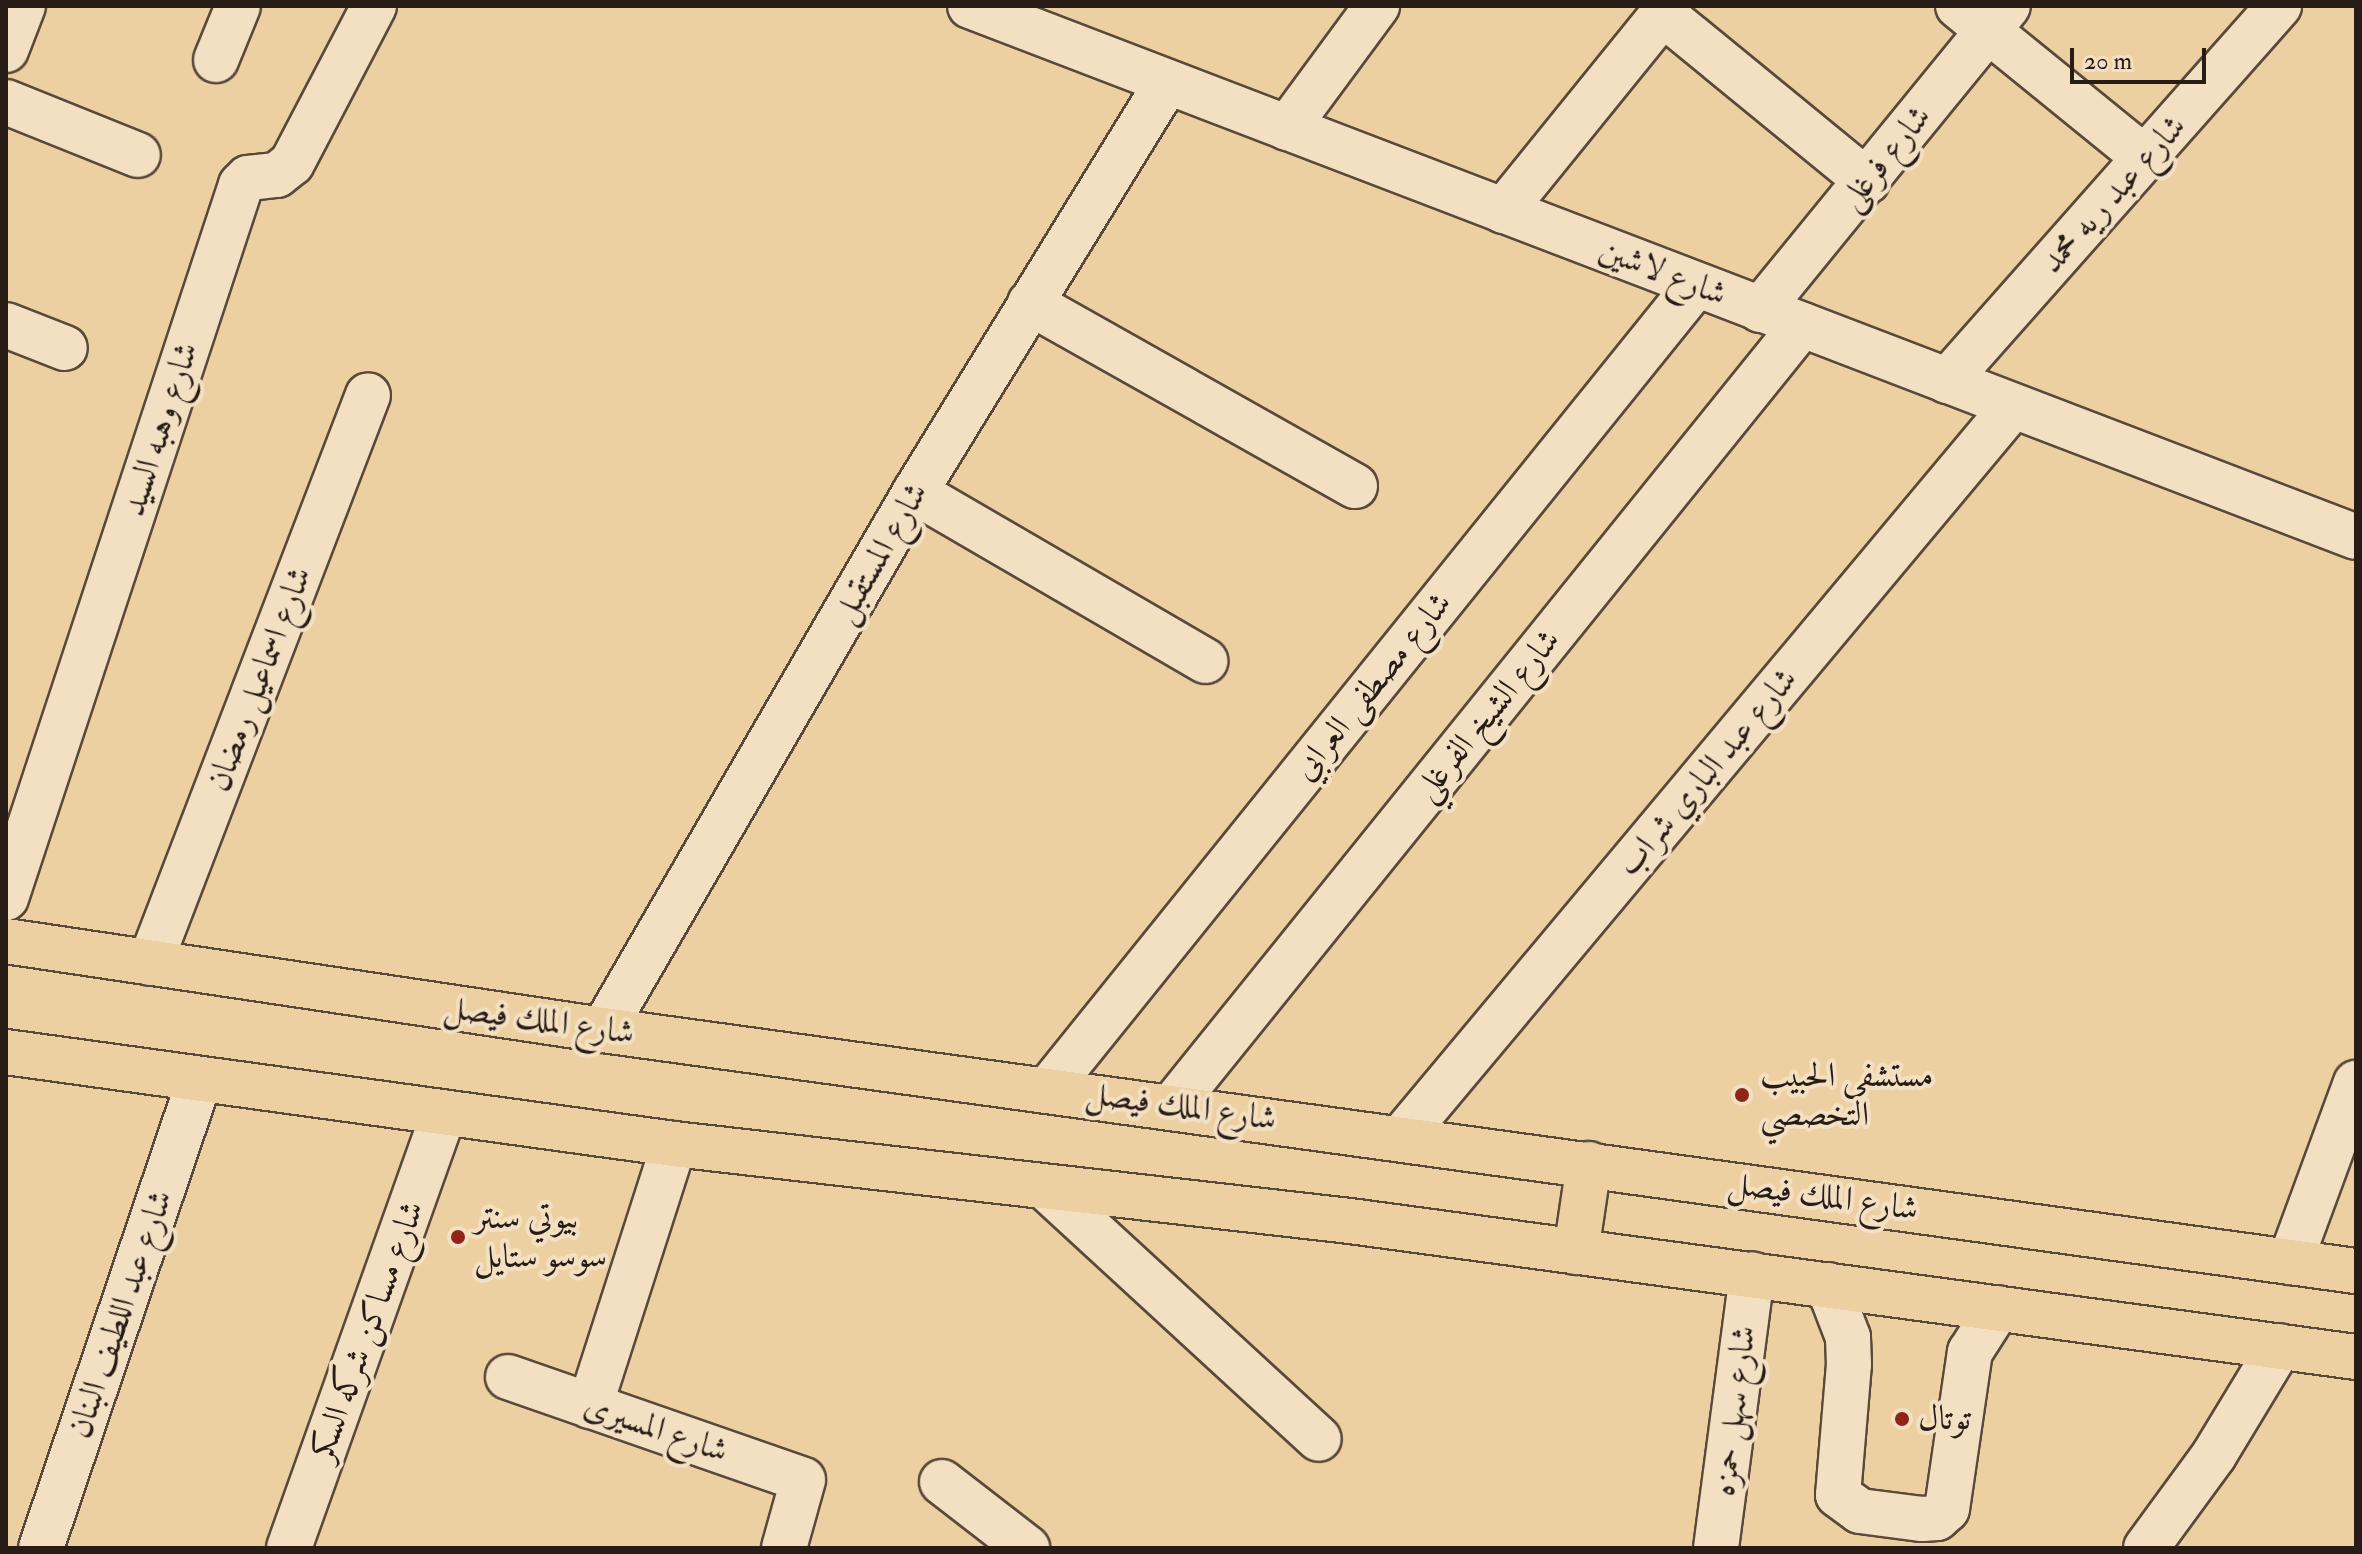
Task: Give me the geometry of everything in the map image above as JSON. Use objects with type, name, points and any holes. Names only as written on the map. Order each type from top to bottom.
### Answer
[{"type":"main road","name":"شارع الملك فيصل","points":[[6,941],[603,1030],[1173,1105],[2356,1271]]},
{"type":"main road","points":[[6,1052],[674,1144],[1752,1274],[2356,1357]]},
{"type":"main road","points":[[1576,1252],[1589,1164]]},
{"type":"street","points":[[6,50],[23,6]]},
{"type":"street","points":[[216,60],[238,6]]},
{"type":"street","name":"شارع وهبه السيد","points":[[6,898],[241,185],[248,178],[277,175],[292,163],[374,6]]},
{"type":"street","name":"شارع لاشين","points":[[970,6],[2013,406],[2346,519]]},
{"type":"street","points":[[1287,128],[1377,6]]},
{"type":"street","name":"شارع عبد ريه محمد","points":[[1947,381],[2279,6]]},
{"type":"street","points":[[1503,211],[1666,10],[1867,181]]},
{"type":"street","points":[[1985,14],[2145,158]]},
{"type":"street","name":"شارع فرغلى","points":[[1760,310],[1867,181],[1985,14]]},
{"type":"street","name":"شارع المستقبل","points":[[603,1030],[915,492],[1167,83]]},
{"type":"street","points":[[6,102],[138,155]]},
{"type":"street","name":"شارع مصطفى العرابي","points":[[1049,1088],[1696,285]]},
{"type":"street","points":[[1030,303],[1355,486]]},
{"type":"street","points":[[6,325],[65,348]]},
{"type":"street","name":"شارع الشيخ الفرغلي","points":[[1173,1105],[1802,325]]},
{"type":"street","name":"شارع اسماعيل رمضان","points":[[150,963],[368,395]]},
{"type":"street","name":"شارع عبد الباري شراب","points":[[1401,1138],[2013,406]]},
{"type":"street","points":[[915,492],[1205,661]]},
{"type":"street","name":"شارع عبد اللطيف البنان","points":[[41,1548],[199,1080]]},
{"type":"street","points":[[2290,1262],[2356,1083]]},
{"type":"street","name":"شارع مساكن شركه السكر","points":[[289,1548],[444,1113]]},
{"type":"street","points":[[590,1406],[674,1144]]},
{"type":"street","points":[[1047,1189],[1319,1439]]},
{"type":"street","name":"شارع سهل حمزه","points":[[1716,1548],[1752,1274]]},
{"type":"street","points":[[1828,1285],[1848,1337],[1849,1364],[1838,1495],[1860,1511],[1922,1519],[1937,1518],[1947,1509],[1970,1352],[1998,1308]]},
{"type":"street","points":[[2146,1548],[2214,1455],[2280,1346]]},
{"type":"street","name":"شارع المسيرى","points":[[508,1377],[803,1480],[784,1548]]},
{"type":"street","points":[[942,1482],[1027,1548]]},
{"type":"place","name":"مستشفى الحبيب التخصصي","points":[[1742,1095]]},
{"type":"place","name":"بيوتي سنتر سوسو ستايل","points":[[458,1237]]},
{"type":"place","name":"توتال","points":[[1902,1419]]}]
